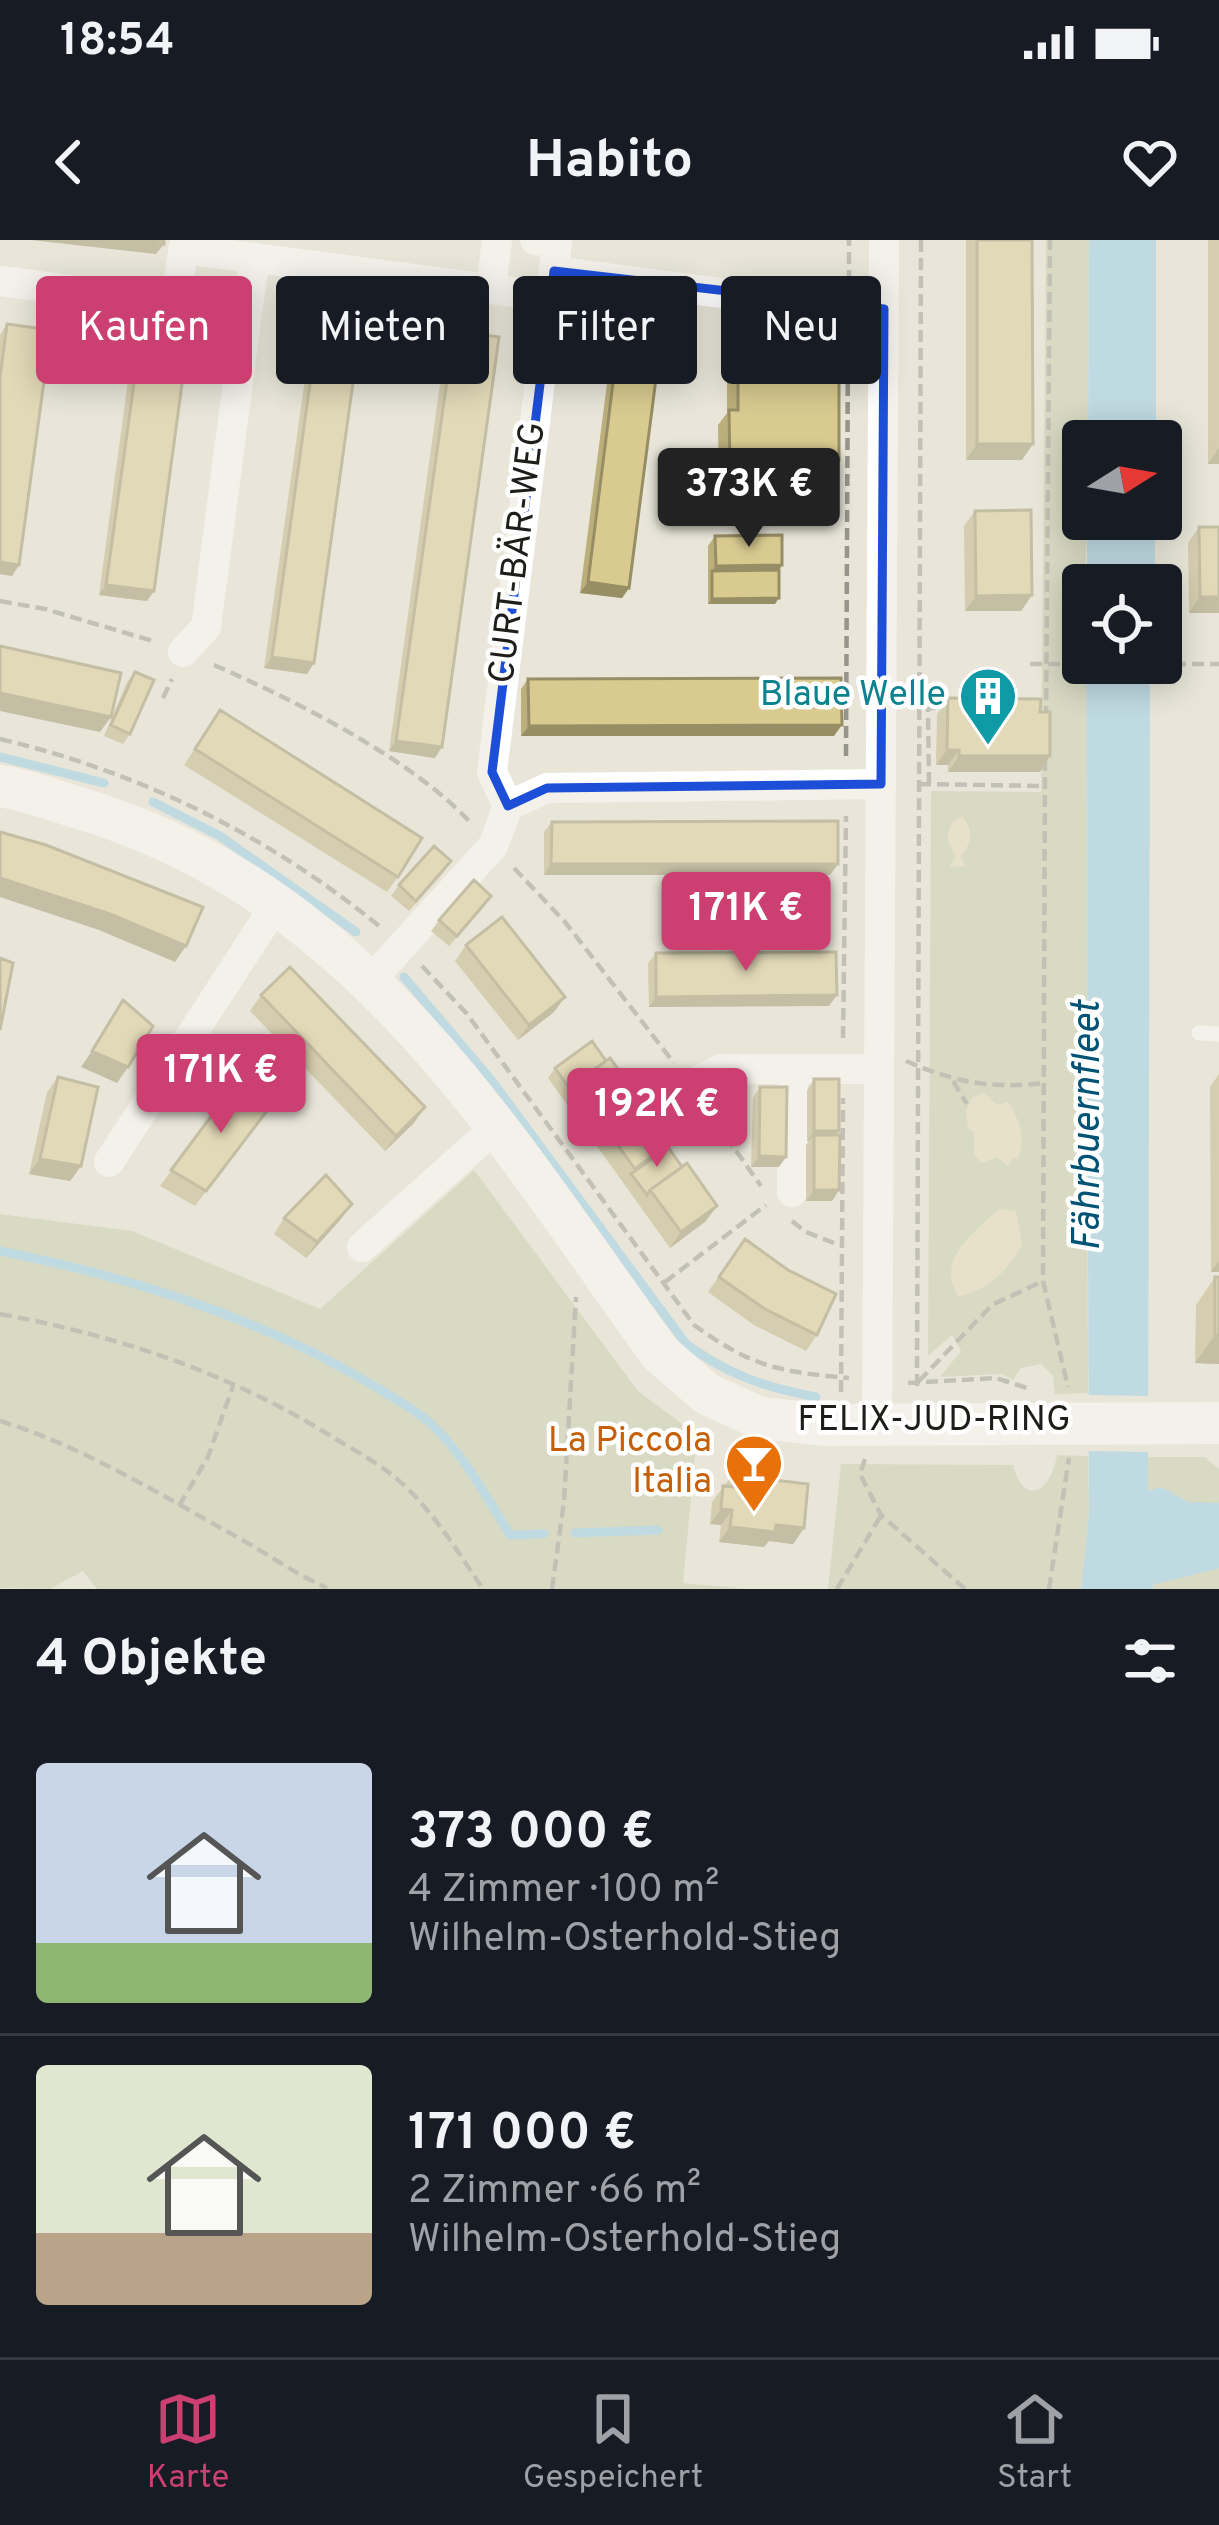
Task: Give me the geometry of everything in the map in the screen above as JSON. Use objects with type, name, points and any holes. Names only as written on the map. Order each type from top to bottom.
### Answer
[{"type":"street","points":[[490,289],[497,240]]},
{"type":"street","points":[[535,240],[557,244],[553,276]]},
{"type":"street","points":[[884,240],[879,1059],[888,1414]]},
{"type":"street","points":[[180,276],[184,244],[490,289],[513,287]]},
{"type":"street","points":[[252,282],[255,258]]},
{"type":"street","points":[[0,281],[36,286]]},
{"type":"street","points":[[183,652],[206,626],[238,384]]},
{"type":"street","name":"CURT-BÄR-WEG","points":[[508,806],[492,772],[540,384]]},
{"type":"street","points":[[371,980],[493,846],[508,806],[547,788],[881,784]]},
{"type":"street","name":"FELIX-JUD-RING","points":[[0,786],[113,818],[173,843],[277,903],[371,980],[425,1036],[660,1353],[707,1394],[760,1418],[888,1414],[1066,1437],[1162,1423],[1219,1423]]},
{"type":"street","points":[[109,1162],[277,903]]},
{"type":"street","points":[[690,1085],[721,1069],[843,1071],[879,1059]]},
{"type":"street","points":[[782,1196],[793,1070]]},
{"type":"street","points":[[362,1246],[495,1128]]},
{"type":"lane","points":[[1199,1034],[1219,1034]]},
{"type":"path","points":[[849,240],[849,276]]},
{"type":"path","points":[[888,1414],[917,1066],[921,240]]},
{"type":"path","points":[[1046,728],[1050,240]]},
{"type":"path","points":[[849,384],[843,1071],[888,1414]]},
{"type":"path","points":[[0,601],[99,623],[183,652],[338,725],[450,801],[565,922],[806,1232],[834,1243]]},
{"type":"path","points":[[1030,664],[1219,664]]},
{"type":"path","points":[[929,784],[928,708],[952,708]]},
{"type":"path","points":[[1046,747],[1043,1281],[1060,1357]]},
{"type":"path","points":[[918,784],[1045,786]]},
{"type":"path","points":[[879,1059],[917,1066],[953,1081],[1004,1088],[1046,1083]]},
{"type":"path","points":[[953,1081],[967,1103]]},
{"type":"path","points":[[665,1282],[782,1196]]},
{"type":"path","points":[[552,1589],[564,1501],[575,1296],[601,1272]]},
{"type":"path","points":[[965,1589],[881,1515],[860,1474],[888,1414],[992,1305],[1043,1281]]},
{"type":"path","points":[[0,1314],[98,1334],[164,1354],[282,1406],[392,1474],[437,1522],[483,1589]]},
{"type":"path","points":[[888,1414],[996,1378],[1033,1389]]},
{"type":"path","points":[[179,1506],[208,1457],[234,1384]]},
{"type":"path","points":[[0,1421],[42,1433],[328,1588]]},
{"type":"path","points":[[1049,1589],[1066,1437]]},
{"type":"path","points":[[837,1589],[881,1515]]},
{"type":"highlighted area","points":[[554,271],[884,309],[881,784],[547,788],[508,806],[492,772]]},
{"type":"green space","points":[[1046,240],[1089,240],[1088,420],[1062,420],[1062,540],[1086,540],[1086,564],[1062,564],[1062,684],[1086,684],[1088,1393],[1055,1394],[1053,1376],[1041,1364],[1021,1368],[1013,1380],[1002,1374],[940,1377],[961,1351],[952,1335],[928,1356],[931,791],[1041,792]]},
{"type":"green space","points":[[474,1170],[638,1391],[697,1435],[683,1583],[749,1589],[97,1589],[83,1571],[50,1589],[0,1588],[0,1214],[132,1231],[320,1309]]},
{"type":"green space","points":[[1057,1455],[1088,1456],[1089,1513],[1081,1589],[828,1589],[841,1464],[1013,1465],[1024,1487],[1037,1490],[1049,1478]]},
{"type":"green space","points":[[1148,1457],[1205,1457],[1219,1469],[1219,1518],[1180,1512],[1164,1504],[1148,1489]]},
{"type":"green space","points":[[1219,1553],[1219,1589],[1153,1589],[1154,1569]]},
{"type":"sand","points":[[962,816],[970,832],[960,857],[966,866],[949,867],[956,857],[947,838],[952,822]]},
{"type":"sand","points":[[984,1093],[997,1105],[1008,1102],[1019,1123],[1018,1159],[1013,1158],[1008,1166],[997,1157],[982,1163],[974,1155],[974,1132],[968,1128],[966,1111],[972,1098]]},
{"type":"sand","points":[[999,1209],[1016,1211],[1022,1244],[996,1278],[958,1296],[952,1283],[954,1259]]},
{"type":"water","points":[[1089,240],[1156,240],[1156,420],[1088,420]]},
{"type":"water","points":[[1087,540],[1155,540],[1155,564],[1087,564]]},
{"type":"water","name":"Fährbuernfleet","points":[[1086,684],[1149,684],[1148,1488],[1179,1512],[1219,1518],[1219,1553],[1155,1569],[1153,1589],[1081,1589],[1089,1513]]},
{"type":"pier","points":[[1082,1395],[1154,1396],[1154,1452],[1082,1451]]},
{"type":"building","points":[[977,240],[1032,240],[1033,444],[977,444]]},
{"type":"building","points":[[7,324],[36,328],[36,384],[44,384],[19,565],[0,562],[0,378]]},
{"type":"building","points":[[489,336],[499,337],[442,747],[396,741],[447,384],[489,384]]},
{"type":"building","points":[[134,384],[182,384],[154,591],[106,585]]},
{"type":"building","points":[[310,384],[353,384],[314,663],[272,657]]},
{"type":"building","points":[[613,384],[655,384],[629,588],[588,582]]},
{"type":"building","points":[[738,384],[839,384],[839,460],[790,460],[790,470],[730,471],[729,410],[738,410]]},
{"type":"building","points":[[1031,510],[1032,595],[976,596],[975,511]]},
{"type":"building","points":[[1199,527],[1219,527],[1219,597],[1200,597]]},
{"type":"building","points":[[782,535],[782,565],[716,566],[715,536]]},
{"type":"building","points":[[779,570],[779,598],[712,599],[712,571]]},
{"type":"building","points":[[0,646],[121,673],[111,717],[0,693]]},
{"type":"building","points":[[135,672],[154,680],[130,734],[111,725]]},
{"type":"building","points":[[841,678],[842,725],[529,726],[528,679]]},
{"type":"building","name":"Blaue Welle","points":[[948,698],[1041,699],[1040,712],[1050,712],[1050,756],[959,756],[959,750],[947,750]]},
{"type":"building","points":[[220,710],[422,838],[398,877],[195,749]]},
{"type":"building","points":[[838,821],[838,864],[551,864],[552,822]]},
{"type":"building","points":[[0,832],[46,845],[203,907],[186,946],[110,914],[0,878]]},
{"type":"building","points":[[434,846],[451,861],[416,901],[399,885]]},
{"type":"building","points":[[474,880],[491,896],[457,936],[439,920]]},
{"type":"building","points":[[502,917],[565,997],[529,1025],[466,945]]},
{"type":"building","points":[[836,952],[837,995],[656,997],[656,953]]},
{"type":"building","points":[[0,958],[13,963],[0,1030]]},
{"type":"building","points":[[290,967],[425,1107],[396,1136],[261,995]]},
{"type":"building","points":[[123,1000],[153,1026],[128,1067],[92,1051]]},
{"type":"building","points":[[592,1041],[606,1061],[570,1089],[555,1068]]},
{"type":"building","points":[[610,1058],[671,1142],[635,1169],[574,1084]]},
{"type":"building","points":[[58,1077],[98,1087],[81,1166],[40,1159]]},
{"type":"building","points":[[239,1079],[270,1107],[206,1191],[171,1170]]},
{"type":"building","points":[[814,1079],[839,1079],[839,1131],[814,1131]]},
{"type":"building","points":[[760,1087],[787,1087],[786,1157],[759,1156]]},
{"type":"building","points":[[814,1135],[840,1135],[839,1190],[814,1190]]},
{"type":"building","points":[[668,1147],[682,1167],[647,1195],[631,1174]]},
{"type":"building","points":[[687,1163],[717,1206],[681,1232],[650,1190]]},
{"type":"building","points":[[326,1175],[352,1204],[317,1242],[284,1218]]},
{"type":"building","points":[[745,1239],[788,1270],[836,1294],[817,1335],[765,1309],[719,1277]]},
{"type":"building","points":[[1215,1277],[1219,1277],[1219,1335],[1215,1335]]},
{"type":"building","name":"La Piccola Italia","points":[[736,1470],[808,1484],[804,1528],[776,1525],[775,1532],[730,1527],[732,1510],[721,1509],[723,1486],[734,1487]]},
{"type":"waterway","points":[[0,757],[104,783]]},
{"type":"waterway","points":[[153,802],[220,836],[356,932]]},
{"type":"waterway","points":[[404,977],[492,1081],[686,1344],[748,1378],[816,1397]]},
{"type":"waterway","points":[[0,1251],[96,1273],[190,1302],[326,1359],[430,1423],[464,1462],[510,1535],[544,1534]]},
{"type":"waterway","points":[[1219,1518],[1185,1517],[1160,1503],[1154,1569],[1219,1553]]},
{"type":"waterway","points":[[575,1533],[658,1530]]},
{"type":"place","name":"Blaue Welle","points":[[988,747]]},
{"type":"place","name":"La Piccola Italia","points":[[754,1514]]}]
